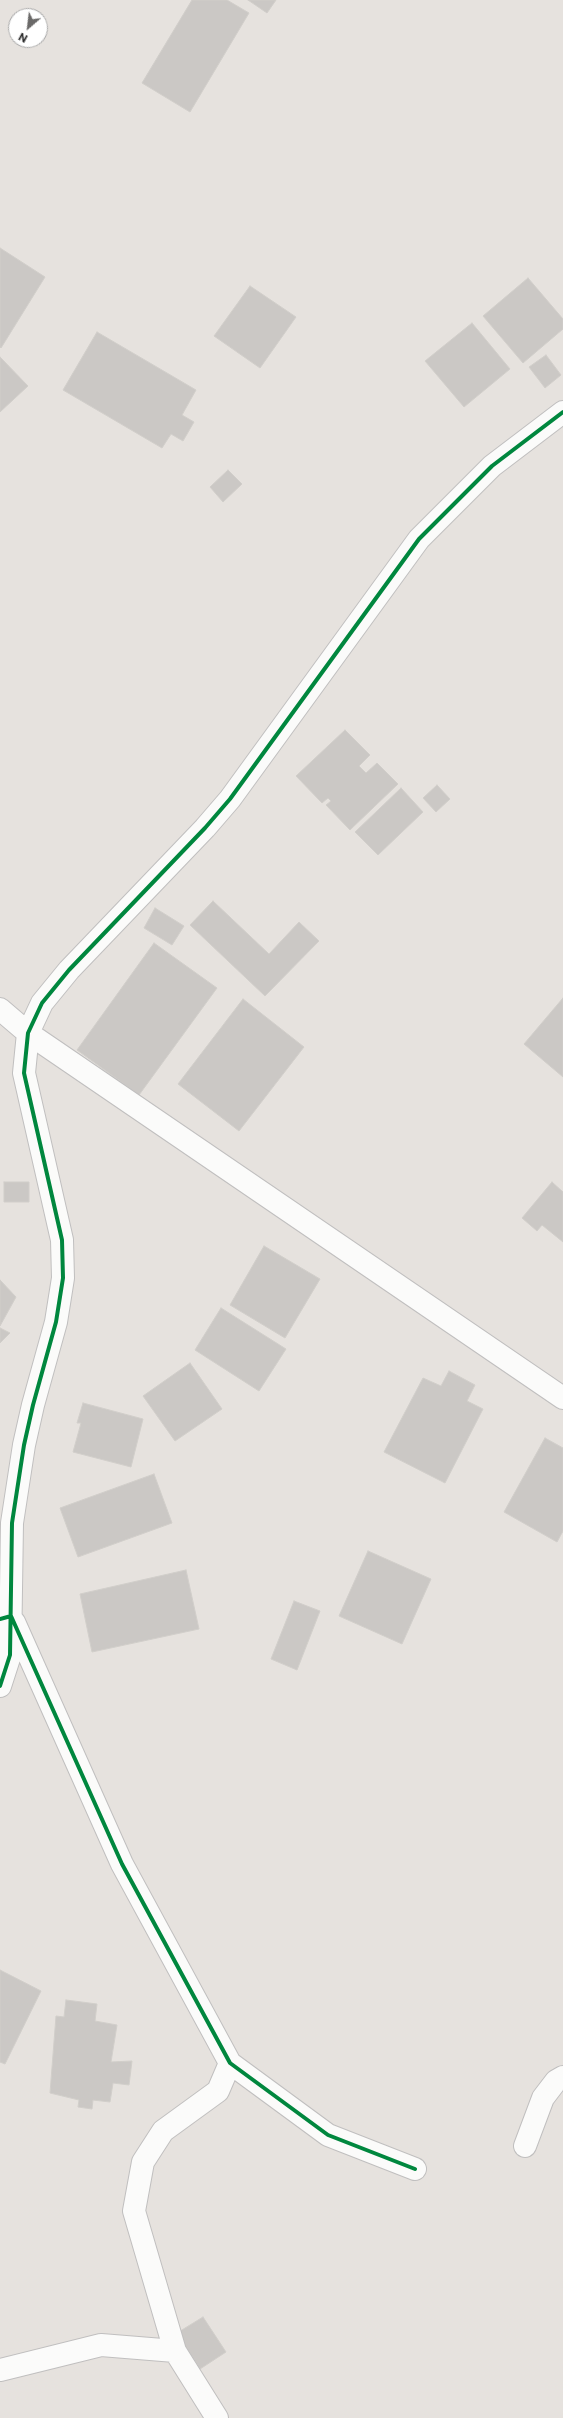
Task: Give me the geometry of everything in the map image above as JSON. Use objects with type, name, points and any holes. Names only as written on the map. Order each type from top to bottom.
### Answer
[{"type":"street","points":[[0,1686],[10,1655],[6,1617],[12,1523],[24,1445],[33,1405],[56,1322],[63,1278],[62,1240],[24,1073],[28,1033],[42,1003],[69,970],[205,828],[230,799],[419,539],[492,466],[563,412]]},
{"type":"street","points":[[0,1009],[28,1033],[563,1398]]},
{"type":"street","points":[[6,1617],[122,1864],[230,2062],[328,2135],[415,2169]]},
{"type":"street","points":[[217,2418],[175,2351],[134,2211],[143,2162],[159,2137],[164,2131],[218,2091],[230,2062]]},
{"type":"street","points":[[525,2146],[544,2098],[556,2081],[563,2077]]},
{"type":"street","points":[[0,2370],[101,2345],[175,2351]]},
{"type":"building","points":[[192,0],[227,0],[249,13],[190,112],[142,83]]},
{"type":"building","points":[[248,0],[276,0],[267,13]]},
{"type":"building","points":[[0,248],[45,277],[1,348],[0,347]]},
{"type":"building","points":[[528,278],[563,319],[563,329],[523,363],[483,316]]},
{"type":"building","points":[[250,286],[296,317],[260,368],[214,336]]},
{"type":"building","points":[[472,323],[510,369],[464,407],[425,361]]},
{"type":"building","points":[[97,332],[196,390],[182,415],[194,422],[183,441],[171,434],[162,448],[63,390]]},
{"type":"building","points":[[546,355],[561,375],[545,388],[529,367]]},
{"type":"building","points":[[0,357],[28,386],[0,412]]},
{"type":"building","points":[[228,470],[242,484],[223,502],[210,487]]},
{"type":"building","points":[[345,730],[370,755],[359,766],[366,773],[377,763],[398,784],[350,830],[326,805],[331,801],[328,798],[322,803],[296,776]]},
{"type":"building","points":[[437,785],[450,799],[436,812],[423,798]]},
{"type":"building","points":[[401,788],[423,812],[378,855],[355,832]]},
{"type":"building","points":[[213,901],[269,954],[299,922],[319,941],[265,996],[190,925]]},
{"type":"building","points":[[155,908],[184,926],[172,945],[144,928]]},
{"type":"building","points":[[154,943],[217,988],[139,1095],[77,1050]]},
{"type":"building","points":[[563,998],[563,1077],[524,1044]]},
{"type":"building","points":[[243,999],[304,1047],[239,1131],[178,1084]]},
{"type":"building","points":[[4,1182],[29,1182],[29,1202],[4,1202]]},
{"type":"building","points":[[552,1182],[563,1192],[563,1242],[542,1225],[537,1231],[522,1218]]},
{"type":"building","points":[[264,1246],[320,1279],[285,1338],[230,1305]]},
{"type":"building","points":[[0,1280],[16,1297],[0,1326]]},
{"type":"building","points":[[221,1308],[286,1349],[259,1391],[195,1350]]},
{"type":"building","points":[[0,1328],[10,1333],[0,1343]]},
{"type":"building","points":[[190,1363],[222,1409],[175,1441],[143,1396]]},
{"type":"building","points":[[449,1371],[475,1385],[467,1401],[483,1409],[445,1483],[384,1452],[423,1378],[441,1386]]},
{"type":"building","points":[[83,1403],[143,1419],[131,1467],[73,1452],[81,1423],[77,1423]]},
{"type":"building","points":[[545,1438],[563,1448],[563,1531],[557,1542],[504,1512]]},
{"type":"building","points":[[154,1474],[172,1523],[78,1557],[60,1508]]},
{"type":"building","points":[[368,1551],[431,1579],[402,1644],[339,1616]]},
{"type":"building","points":[[186,1570],[199,1629],[92,1652],[80,1594]]},
{"type":"building","points":[[294,1601],[320,1611],[297,1670],[271,1659]]},
{"type":"building","points":[[0,1970],[41,1991],[5,2064],[0,2062]]},
{"type":"building","points":[[66,2000],[97,2004],[95,2021],[117,2025],[111,2062],[132,2061],[129,2085],[113,2083],[110,2102],[93,2100],[92,2109],[78,2107],[79,2100],[50,2093],[56,2016],[64,2017]]},
{"type":"building","points":[[203,2317],[226,2352],[200,2369],[177,2333]]},
{"type":"cycle path","points":[[0,1686],[10,1655],[12,1523],[24,1445],[33,1405],[56,1322],[63,1278],[62,1240],[24,1073],[28,1033],[42,1003],[69,970],[205,828],[230,799],[419,539],[492,466],[563,412]]},
{"type":"cycle path","points":[[0,1619],[11,1616],[122,1864],[230,2063],[328,2135],[415,2169]]}]
